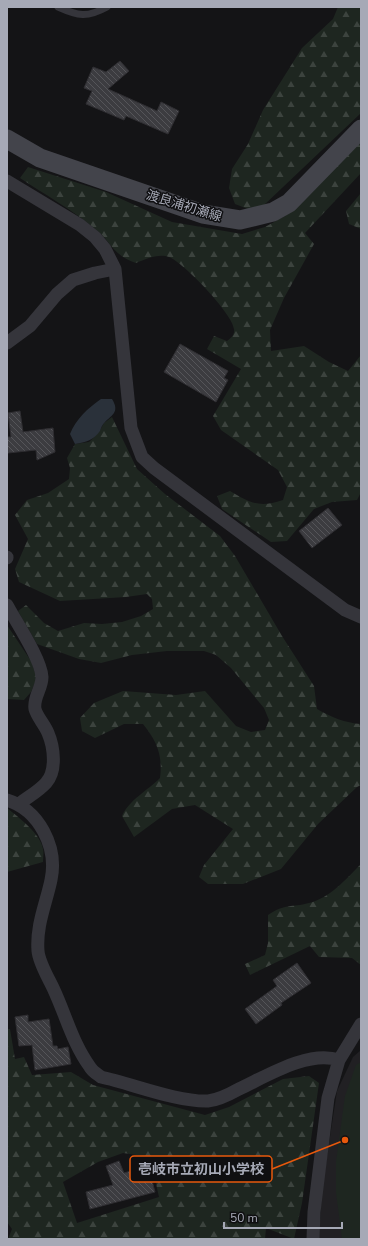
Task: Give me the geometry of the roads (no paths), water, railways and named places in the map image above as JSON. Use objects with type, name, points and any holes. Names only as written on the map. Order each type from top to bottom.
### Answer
[{"type":"main road","name":"渡良浦初瀬線","points":[[7,139],[40,158],[203,214],[240,220],[273,212],[289,203],[361,129]]},
{"type":"street","points":[[7,181],[80,225],[95,237],[105,249],[115,269],[128,409],[131,428],[142,457],[154,468],[344,610],[361,617]]},
{"type":"street","points":[[7,343],[30,326],[57,294],[73,280],[94,273],[115,269]]},
{"type":"street","points":[[7,605],[38,662],[42,676],[41,688],[34,704],[36,713],[43,721],[50,736],[53,751],[53,768],[47,783],[13,802],[40,823],[48,842],[52,863],[51,880],[43,905],[37,933],[38,953],[73,1036],[91,1069],[101,1077],[179,1097],[208,1101],[224,1097],[288,1067],[313,1058],[328,1056],[339,1060]]},
{"type":"street","points":[[313,1239],[314,1212],[328,1098],[339,1060],[361,1024]]},
{"type":"lane","points":[[58,7],[72,13],[85,15],[95,14],[107,7]]},
{"type":"place","name":"壱岐市立初山小学校","points":[[345,1140]]}]
